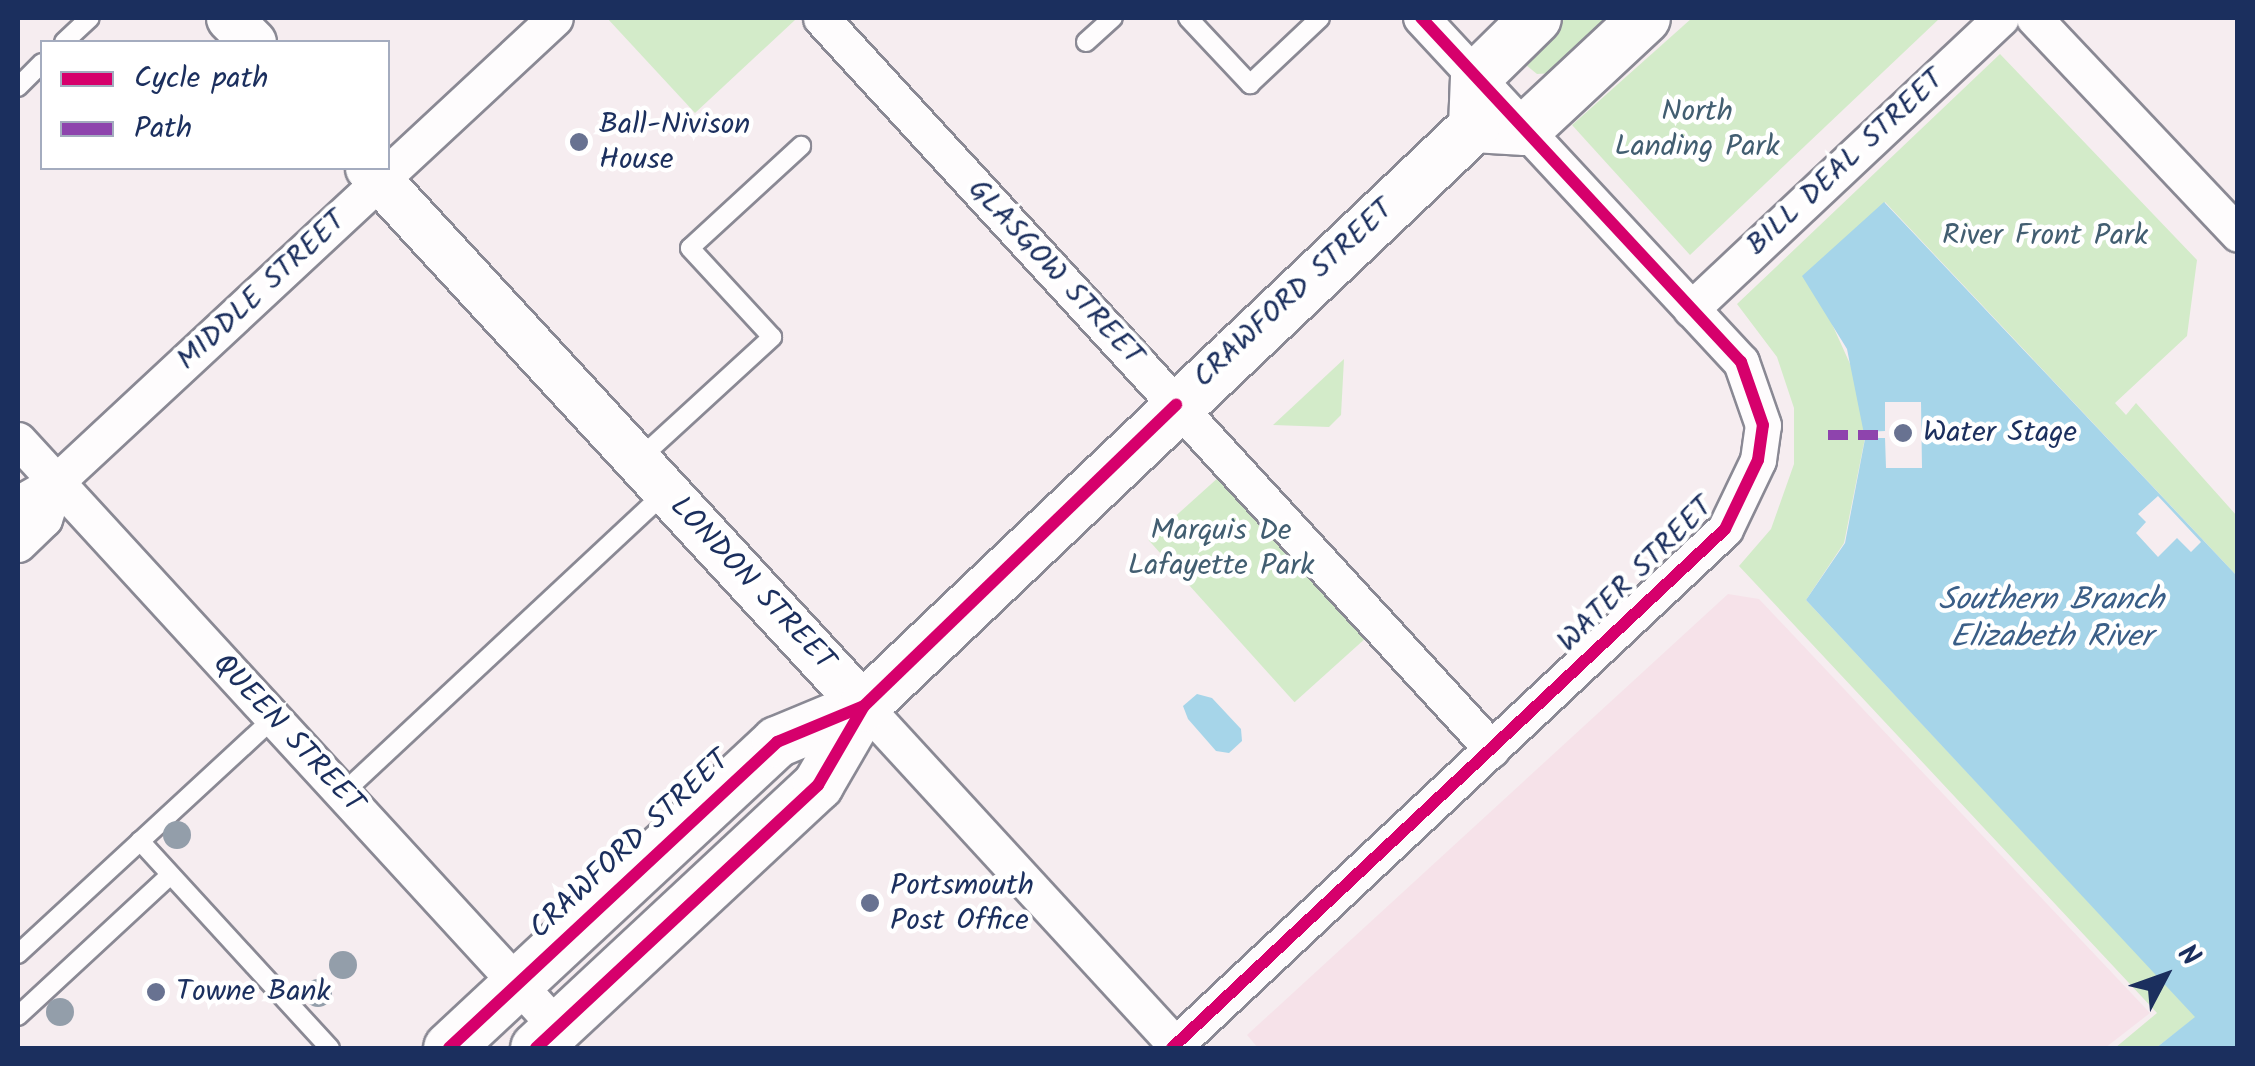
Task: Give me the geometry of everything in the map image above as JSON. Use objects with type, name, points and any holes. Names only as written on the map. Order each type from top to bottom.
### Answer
[{"type":"main road","points":[[1536,18],[1476,77],[1474,127],[1525,130],[1645,18]]},
{"type":"main road","name":"CRAWFORD STREET","points":[[547,1038],[818,786],[864,706],[1176,404],[1474,127]]},
{"type":"main road","name":"CRAWFORD STREET","points":[[449,1048],[777,742],[864,706]]},
{"type":"street","points":[[230,18],[250,40]]},
{"type":"street","name":"MIDDLE STREET","points":[[390,160],[554,18]]},
{"type":"street","name":"GLASGOW STREET","points":[[821,18],[1492,749]]},
{"type":"street","name":"WATER STREET","points":[[1174,1047],[1725,529],[1744,498],[1763,426],[1757,393],[1741,362],[1421,18]]},
{"type":"street","name":"BILL DEAL STREET","points":[[1691,309],[2001,18]]},
{"type":"street","points":[[2034,18],[2238,234]]},
{"type":"street","name":"MIDDLE STREET","points":[[18,504],[56,482],[374,174]]},
{"type":"street","name":"LONDON STREET","points":[[374,174],[1174,1047]]},
{"type":"street","name":"QUEEN STREET","points":[[18,440],[518,984],[547,1038]]},
{"type":"street","name":"MIDDLE STREET","points":[[18,544],[44,519],[56,482]]},
{"type":"lane","points":[[66,40],[90,18]]},
{"type":"lane","points":[[1086,42],[1113,18]]},
{"type":"lane","points":[[1188,18],[1250,84],[1320,18]]},
{"type":"lane","points":[[18,86],[40,65]]},
{"type":"lane","points":[[343,793],[652,476],[772,336],[690,248],[800,146]]},
{"type":"lane","points":[[18,954],[274,718]]},
{"type":"lane","points":[[140,842],[330,1048]]},
{"type":"lane","points":[[18,1016],[170,875]]},
{"type":"shaded area","points":[[1728,594],[1759,599],[2150,1013],[2105,1048],[1258,1048],[1247,1035]]},
{"type":"green space","points":[[607,18],[793,18],[795,20],[695,113]]},
{"type":"green space","points":[[1558,18],[1613,18],[1554,73],[1537,74],[1526,65],[1530,44]]},
{"type":"green space","name":"North Landing Park","points":[[1692,18],[1940,18],[1690,255],[1572,125]]},
{"type":"green space","name":"River Front Park","points":[[2000,54],[2197,260],[2187,336],[2115,403],[2126,415],[2136,403],[2237,516],[2237,576],[1885,202],[1828,315],[1855,375],[1865,438],[1844,543],[1806,600],[2196,1017],[2156,1048],[2115,1048],[2157,1013],[1739,566],[1771,529],[1794,464],[1794,408],[1777,357],[1737,304]]},
{"type":"green space","points":[[1344,359],[1341,415],[1329,427],[1273,425]]},
{"type":"green space","name":"Marquis De Lafayette Park","points":[[1220,476],[1366,638],[1295,702],[1149,540]]},
{"type":"water","name":"Southern Branch Elizabeth River","points":[[1884,202],[2237,576],[2237,1048],[2156,1048],[2195,1017],[1806,600],[1845,543],[1865,439],[1847,349],[1802,276]]},
{"type":"water","points":[[1197,694],[1212,698],[1241,729],[1242,741],[1229,753],[1216,751],[1188,719],[1183,706]]},
{"type":"pier","name":"Water Stage","points":[[1885,402],[1921,402],[1922,468],[1886,468],[1885,438],[1865,438],[1865,432],[1885,431]]},
{"type":"pier","points":[[2158,496],[2201,542],[2191,552],[2177,538],[2158,557],[2136,533],[2146,522],[2138,514]]},
{"type":"marked path","points":[[1828,435],[1885,435]]},
{"type":"cycle path","points":[[1172,1048],[1725,529],[1758,460],[1763,425],[1741,362],[1421,18]]},
{"type":"cycle path","points":[[536,1048],[818,785],[864,706],[1176,405]]},
{"type":"cycle path","points":[[449,1048],[777,742],[864,706]]},
{"type":"place","name":"Ball-Nivison House","points":[[579,142]]},
{"type":"place","name":"Water Stage","points":[[1903,433]]},
{"type":"place","name":"Portsmouth Post Office","points":[[870,903]]},
{"type":"place","name":"Towne Bank","points":[[156,992]]}]
